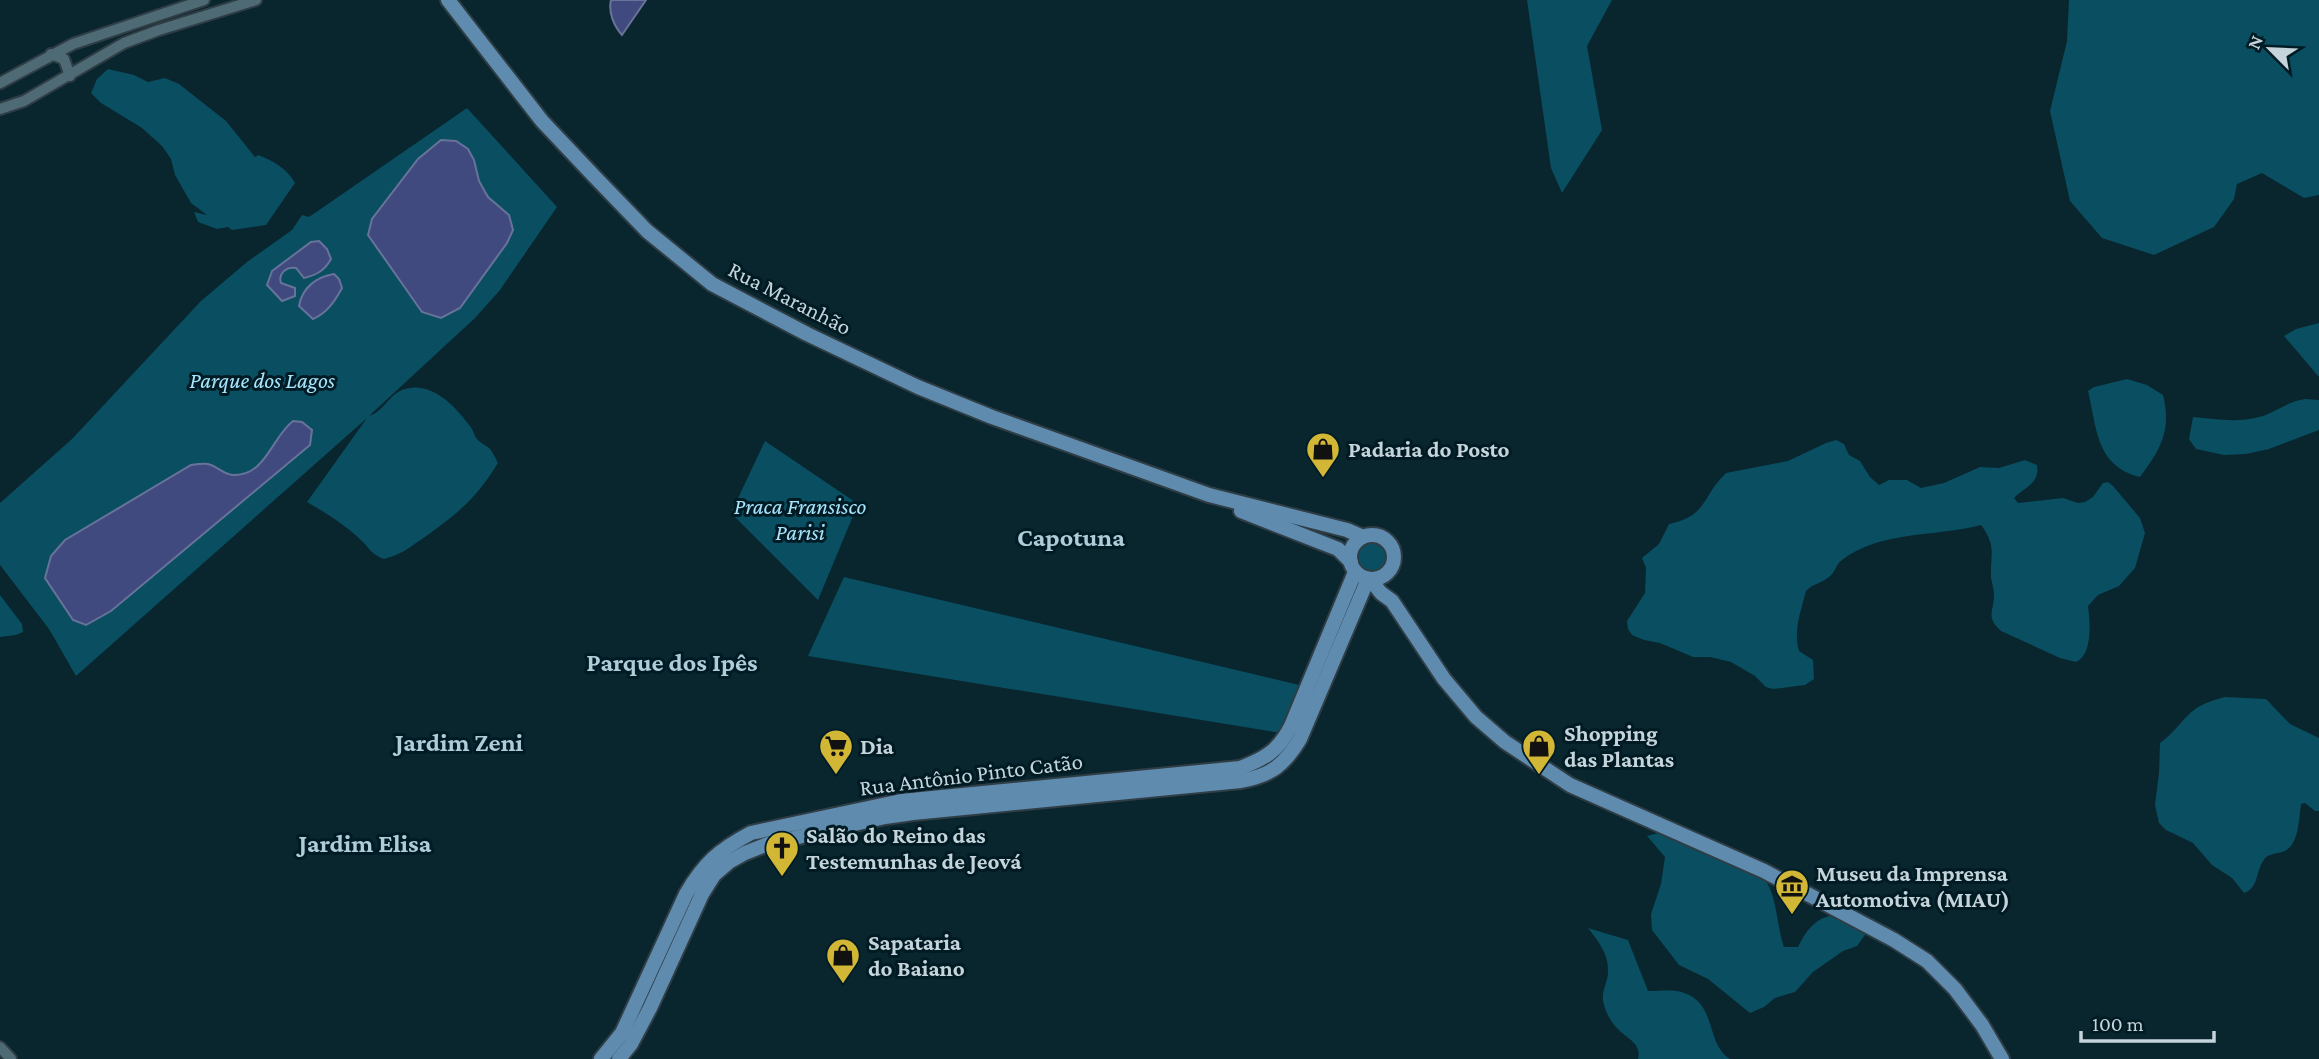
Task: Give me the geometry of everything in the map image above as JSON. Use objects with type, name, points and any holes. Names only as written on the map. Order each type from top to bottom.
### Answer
[{"type":"main road","name":"Rua Maranhão","points":[[448,0],[542,121],[647,231],[712,284],[798,330],[918,387],[992,417],[1209,495],[1346,530],[1363,537],[1377,535],[1390,543],[1395,559],[1392,568],[1392,601]]},
{"type":"main road","name":"Rua Maranhão","points":[[1209,495],[1216,501],[1338,549],[1392,601],[1444,679],[1476,717],[1506,742],[1570,785],[1764,871],[1894,940],[1927,961],[1955,989],[1982,1025],[2002,1059]]},
{"type":"main road","points":[[1363,537],[1353,546],[1361,573],[1378,579],[1387,575],[1392,568]]},
{"type":"main road","name":"Rua Antônio Pinto Catão","points":[[601,1059],[622,1033],[714,875],[729,862],[768,844],[913,813],[990,800],[1182,773],[1240,768],[1258,762],[1283,743],[1361,573]]},
{"type":"main road","name":"Rua Antônio Pinto Catão","points":[[619,1059],[631,1044],[650,1009],[686,894],[698,873],[713,857],[751,834],[901,801],[990,800],[1170,788],[1258,778],[1274,770],[1289,757],[1300,739],[1361,573]]},
{"type":"main road","points":[[1170,788],[1172,779],[1182,773]]},
{"type":"main road","points":[[828,830],[828,823],[848,812]]},
{"type":"street","points":[[0,83],[51,54],[91,37],[204,0]]},
{"type":"street","points":[[0,109],[24,101],[124,43],[256,0]]},
{"type":"street","points":[[51,54],[64,59],[70,76]]},
{"type":"street","points":[[0,1047],[11,1059]]},
{"type":"green space","points":[[1527,0],[1612,0],[1587,46],[1602,130],[1562,193],[1551,168]]},
{"type":"green space","points":[[2069,0],[2319,0],[2319,195],[2304,198],[2262,173],[2237,184],[2234,199],[2214,227],[2154,255],[2102,238],[2070,201],[2050,111],[2067,41]]},
{"type":"green space","points":[[108,69],[134,75],[148,82],[165,78],[179,84],[226,121],[255,157],[258,155],[269,160],[288,173],[295,183],[266,225],[232,230],[228,227],[217,229],[198,222],[194,212],[207,215],[191,203],[175,175],[171,159],[162,146],[142,128],[101,103],[91,93],[97,79]]},
{"type":"green space","name":"Parque dos Lagos","points":[[467,108],[557,207],[500,290],[475,318],[369,416],[402,390],[422,388],[431,391],[449,402],[477,439],[491,451],[498,463],[490,476],[455,514],[413,545],[384,559],[372,552],[343,525],[307,502],[367,418],[76,676],[49,629],[0,565],[0,503],[72,439],[201,301],[247,262],[292,230],[302,215],[309,217]]},
{"type":"green space","points":[[2319,323],[2318,376],[2284,336],[2296,329]]},
{"type":"green space","points":[[2127,379],[2147,385],[2163,395],[2165,408],[2165,430],[2162,439],[2140,477],[2126,472],[2107,455],[2097,432],[2088,391]]},
{"type":"green space","points":[[2305,399],[2319,400],[2319,430],[2269,449],[2224,455],[2196,449],[2189,439],[2193,417],[2251,419]]},
{"type":"green space","points":[[1836,440],[1844,444],[1849,455],[1860,461],[1879,485],[1889,480],[1907,480],[1921,488],[1944,483],[1980,467],[1999,468],[2025,460],[2037,465],[2037,471],[2034,481],[2014,498],[2018,503],[2063,498],[2078,503],[2085,502],[2093,497],[2103,483],[2108,482],[2113,486],[2140,518],[2145,533],[2135,568],[2119,586],[2098,595],[2088,606],[2088,645],[2081,658],[2076,662],[2060,658],[2001,631],[1996,626],[1991,614],[1994,595],[1991,578],[1992,550],[1981,525],[1892,539],[1857,550],[1842,560],[1826,579],[1808,589],[1797,628],[1799,651],[1813,660],[1814,679],[1805,685],[1773,689],[1766,687],[1755,676],[1731,662],[1710,657],[1693,657],[1632,635],[1627,621],[1645,593],[1646,568],[1642,558],[1659,544],[1669,524],[1698,511],[1726,473],[1788,461]]},
{"type":"green space","name":"Praca Fransisco Parisi","points":[[765,441],[858,504],[818,600],[731,513]]},
{"type":"green space","points":[[1373,539],[1386,544],[1391,557],[1386,570],[1373,575],[1360,570],[1355,557],[1360,544]]},
{"type":"green space","points":[[844,577],[1299,685],[1281,733],[808,656]]},
{"type":"green space","points":[[0,595],[22,624],[23,632],[0,637]]},
{"type":"green space","points":[[2225,697],[2266,699],[2290,724],[2319,738],[2319,811],[2305,803],[2301,804],[2292,845],[2265,859],[2252,888],[2244,893],[2232,878],[2212,865],[2193,843],[2166,830],[2159,823],[2155,805],[2160,743],[2193,710]]},
{"type":"green space","points":[[1669,830],[1735,861],[1765,880],[1772,894],[1784,947],[1798,947],[1815,923],[1831,916],[1839,915],[1860,921],[1865,935],[1857,946],[1843,951],[1813,972],[1795,992],[1775,998],[1750,1013],[1708,979],[1679,965],[1652,930],[1651,914],[1661,884],[1665,857],[1647,836]]},
{"type":"green space","points":[[1588,928],[1628,940],[1648,991],[1677,991],[1699,1003],[1717,1043],[1730,1059],[1638,1059],[1636,1045],[1616,1027],[1606,1011],[1603,997],[1608,973],[1607,960]]},
{"type":"shaded area","points":[[611,0],[646,0],[622,35],[612,19]]},
{"type":"shaded area","points":[[441,140],[456,141],[468,149],[479,181],[488,197],[509,215],[513,230],[507,243],[460,308],[441,318],[422,312],[368,235],[372,219],[418,159]]},
{"type":"shaded area","points":[[319,241],[327,249],[331,259],[329,263],[320,272],[304,278],[296,268],[284,271],[281,283],[295,288],[295,296],[282,301],[267,285],[272,271],[311,242]]},
{"type":"shaded area","points":[[334,274],[342,288],[330,306],[313,319],[299,306],[303,294],[316,281]]},
{"type":"shaded area","points":[[293,421],[302,422],[312,430],[310,445],[111,611],[86,625],[73,620],[45,578],[51,556],[65,540],[191,465],[208,464],[227,474],[244,474],[261,463],[285,428]]},
{"type":"place","name":"Padaria do Posto","points":[[1323,479]]},
{"type":"place","name":"Dia","points":[[836,776]]},
{"type":"place","name":"Shopping das Plantas","points":[[1539,776]]},
{"type":"place","name":"Salão do Reino das Testemunhas de Jeová","points":[[782,878]]},
{"type":"place","name":"Museu da Imprensa Automotiva (MIAU)","points":[[1792,916]]},
{"type":"place","name":"Sapataria do Baiano","points":[[843,985]]},
{"type":"district","name":"Capotuna","points":[[1071,537]]},
{"type":"district","name":"Parque dos Ipês","points":[[672,662]]},
{"type":"district","name":"Jardim Zeni","points":[[459,742]]},
{"type":"district","name":"Jardim Elisa","points":[[365,843]]}]
